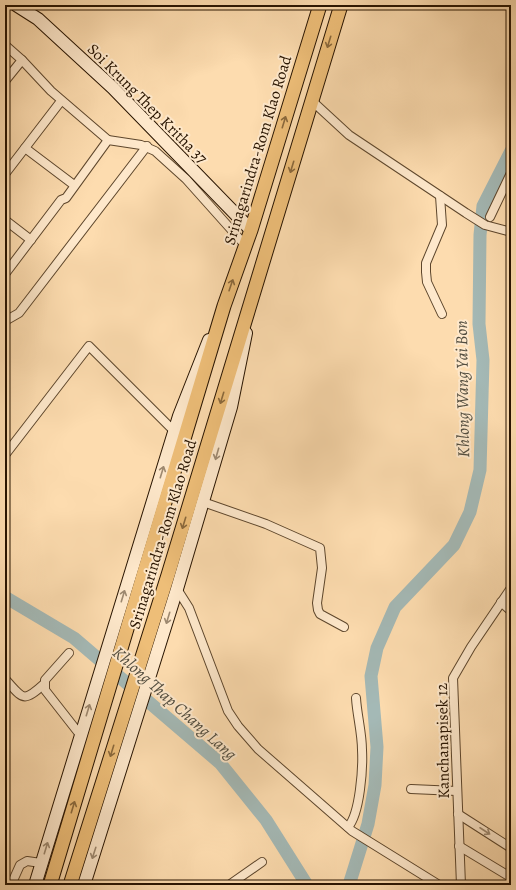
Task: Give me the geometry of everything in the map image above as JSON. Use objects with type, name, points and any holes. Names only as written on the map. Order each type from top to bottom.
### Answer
[{"type":"main road","name":"Soi Krung Thep Kritha 37","points":[[16,5],[38,20],[113,88],[251,230]]},
{"type":"main road","name":"Srinagarindra-Rom Klao Road","points":[[50,885],[124,644],[224,306],[251,230],[320,5]]},
{"type":"main road","name":"Srinagarindra-Rom Klao Road","points":[[70,885],[250,306],[341,5]]},
{"type":"main road","name":"Srinagarindra-Rom Klao Road","points":[[35,885],[174,431],[200,360],[224,306]]},
{"type":"main road","name":"Srinagarindra-Rom Klao Road","points":[[84,885],[152,671],[231,407],[244,345],[250,306]]},
{"type":"street","points":[[5,45],[22,60],[61,101],[108,140],[147,146],[155,151],[186,179],[245,245]]},
{"type":"street","points":[[5,81],[22,60]]},
{"type":"street","points":[[312,100],[349,135],[440,196],[485,225],[511,232]]},
{"type":"street","points":[[5,174],[61,101]]},
{"type":"street","points":[[5,274],[61,200],[66,198],[108,140]]},
{"type":"street","points":[[5,321],[19,313],[147,146]]},
{"type":"street","points":[[25,148],[74,185]]},
{"type":"street","points":[[490,217],[511,173]]},
{"type":"street","points":[[440,196],[442,225],[426,263],[426,272],[427,282],[442,314]]},
{"type":"street","points":[[5,220],[31,240]]},
{"type":"street","points":[[5,455],[89,346],[174,431]]},
{"type":"street","points":[[203,502],[266,524],[320,548],[322,568],[317,603],[318,610],[320,614],[344,627]]},
{"type":"street","name":"Kanchanapisek 12","points":[[461,885],[453,678],[471,647],[511,588]]},
{"type":"street","points":[[177,589],[189,608],[233,721],[258,749],[350,829],[439,885]]},
{"type":"street","points":[[501,602],[511,611]]},
{"type":"street","points":[[5,679],[21,696],[26,698],[31,696],[44,684],[45,680],[69,653]]},
{"type":"street","points":[[44,684],[45,690],[80,736]]},
{"type":"street","points":[[350,829],[358,804],[362,751],[356,698]]},
{"type":"street","points":[[411,789],[457,791]]},
{"type":"street","points":[[458,814],[511,848]]},
{"type":"street","points":[[459,846],[507,875],[511,874]]},
{"type":"street","points":[[12,885],[20,865],[27,861],[42,863]]},
{"type":"street","points":[[229,885],[262,862]]},
{"type":"waterway","name":"Khlong Wang Yai Bon","points":[[349,885],[368,824],[375,785],[377,747],[371,676],[377,648],[395,607],[454,545],[470,512],[480,470],[483,360],[479,324],[480,235],[483,206],[511,151]]},
{"type":"waterway","name":"Khlong Thap Chang Lang","points":[[5,597],[74,638],[220,763],[266,820],[307,885]]}]
